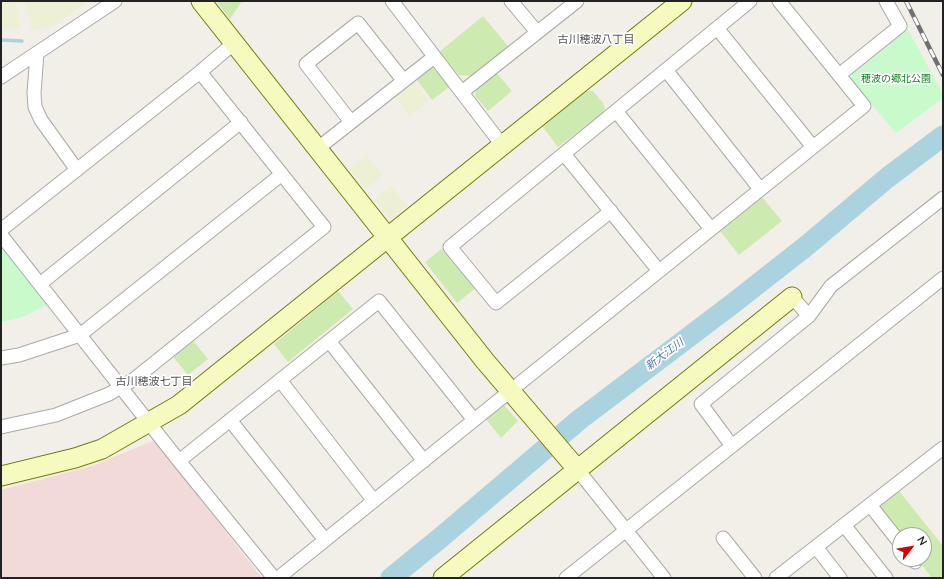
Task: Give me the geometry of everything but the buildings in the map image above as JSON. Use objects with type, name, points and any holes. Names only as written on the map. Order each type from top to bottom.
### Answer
[{"type":"street","points":[[1,77],[115,1]]},
{"type":"street","points":[[201,1],[233,44],[509,391],[577,470],[664,578]]},
{"type":"street","points":[[392,1],[502,144]]},
{"type":"street","points":[[511,1],[537,32]]},
{"type":"street","points":[[462,92],[577,1]]},
{"type":"street","points":[[1,476],[75,458],[102,449],[179,405],[502,144],[682,1]]},
{"type":"street","points":[[611,211],[496,303],[450,247],[750,1]]},
{"type":"street","points":[[278,578],[864,106],[779,1]]},
{"type":"street","points":[[839,75],[900,26],[886,1]]},
{"type":"street","points":[[351,122],[306,64],[358,23],[403,80]]},
{"type":"street","points":[[717,28],[813,147]]},
{"type":"street","points":[[1,230],[200,72],[233,44]]},
{"type":"street","points":[[37,53],[35,107],[41,120],[77,170]]},
{"type":"street","points":[[317,149],[434,56]]},
{"type":"street","points":[[666,70],[760,189]]},
{"type":"street","points":[[1,427],[56,415],[121,387],[133,380],[324,227],[200,72]]},
{"type":"street","points":[[616,111],[710,229]]},
{"type":"street","points":[[40,284],[240,122]]},
{"type":"street","points":[[564,154],[659,271]]},
{"type":"street","points":[[1,358],[19,355],[80,335],[282,174]]},
{"type":"street","points":[[732,446],[701,404],[809,316],[831,286],[943,198]]},
{"type":"street","points":[[1,235],[179,461],[274,578]]},
{"type":"street","points":[[566,578],[943,278]]},
{"type":"street","points":[[443,578],[792,298],[809,316]]},
{"type":"street","points":[[179,461],[379,301],[474,420]]},
{"type":"street","points":[[329,341],[424,461]]},
{"type":"street","points":[[280,380],[374,501]]},
{"type":"street","points":[[230,420],[325,540]]},
{"type":"street","points":[[776,578],[943,448]]},
{"type":"street","points":[[870,505],[892,533]]},
{"type":"street","points":[[844,525],[886,578]]},
{"type":"street","points":[[723,538],[755,578]]},
{"type":"street","points":[[816,547],[840,578]]},
{"type":"shaded area","points":[[155,440],[262,578],[1,578],[1,490],[92,466]]},
{"type":"green space","points":[[1,1],[15,1],[20,28],[1,29]]},
{"type":"green space","points":[[25,1],[89,1],[53,26],[32,31]]},
{"type":"green space","points":[[216,1],[242,1],[230,19]]},
{"type":"green space","points":[[483,16],[508,46],[473,76],[459,75],[439,52]]},
{"type":"green space","name":"穂波の郷北公園","points":[[906,26],[943,94],[943,98],[896,133],[852,82],[852,71]]},
{"type":"green space","points":[[431,63],[437,65],[452,85],[432,100],[414,76]]},
{"type":"green space","points":[[495,71],[512,91],[488,111],[475,96],[477,87]]},
{"type":"green space","points":[[412,78],[429,101],[410,116],[392,93]]},
{"type":"green space","points":[[586,91],[593,91],[603,103],[605,108],[603,113],[558,147],[542,126]]},
{"type":"green space","points":[[366,155],[383,175],[366,189],[349,169]]},
{"type":"green space","points":[[391,186],[408,206],[391,220],[374,199]]},
{"type":"green space","points":[[762,197],[782,221],[739,255],[720,231]]},
{"type":"green space","points":[[1,241],[51,303],[20,318],[1,322]]},
{"type":"green space","points":[[445,246],[478,286],[457,303],[425,262]]},
{"type":"green space","points":[[338,291],[353,309],[288,362],[274,344]]},
{"type":"green space","points":[[191,338],[208,359],[188,375],[171,354]]},
{"type":"green space","points":[[498,405],[505,406],[518,421],[501,438],[484,417]]},
{"type":"green space","points":[[899,491],[928,527],[893,527],[876,509]]},
{"type":"green space","points":[[932,532],[943,546],[943,576],[941,578],[932,578],[923,567],[932,567]]},
{"type":"waterway","points":[[1,40],[22,41]]},
{"type":"waterway","name":"新大江川","points":[[391,578],[579,420],[731,305],[805,247],[887,178],[943,136]]},
{"type":"railway","points":[[906,1],[943,75]]},
{"type":"district","name":"古川穂波八丁目","points":[[596,40]]},
{"type":"district","name":"古川穂波七丁目","points":[[154,382]]}]
